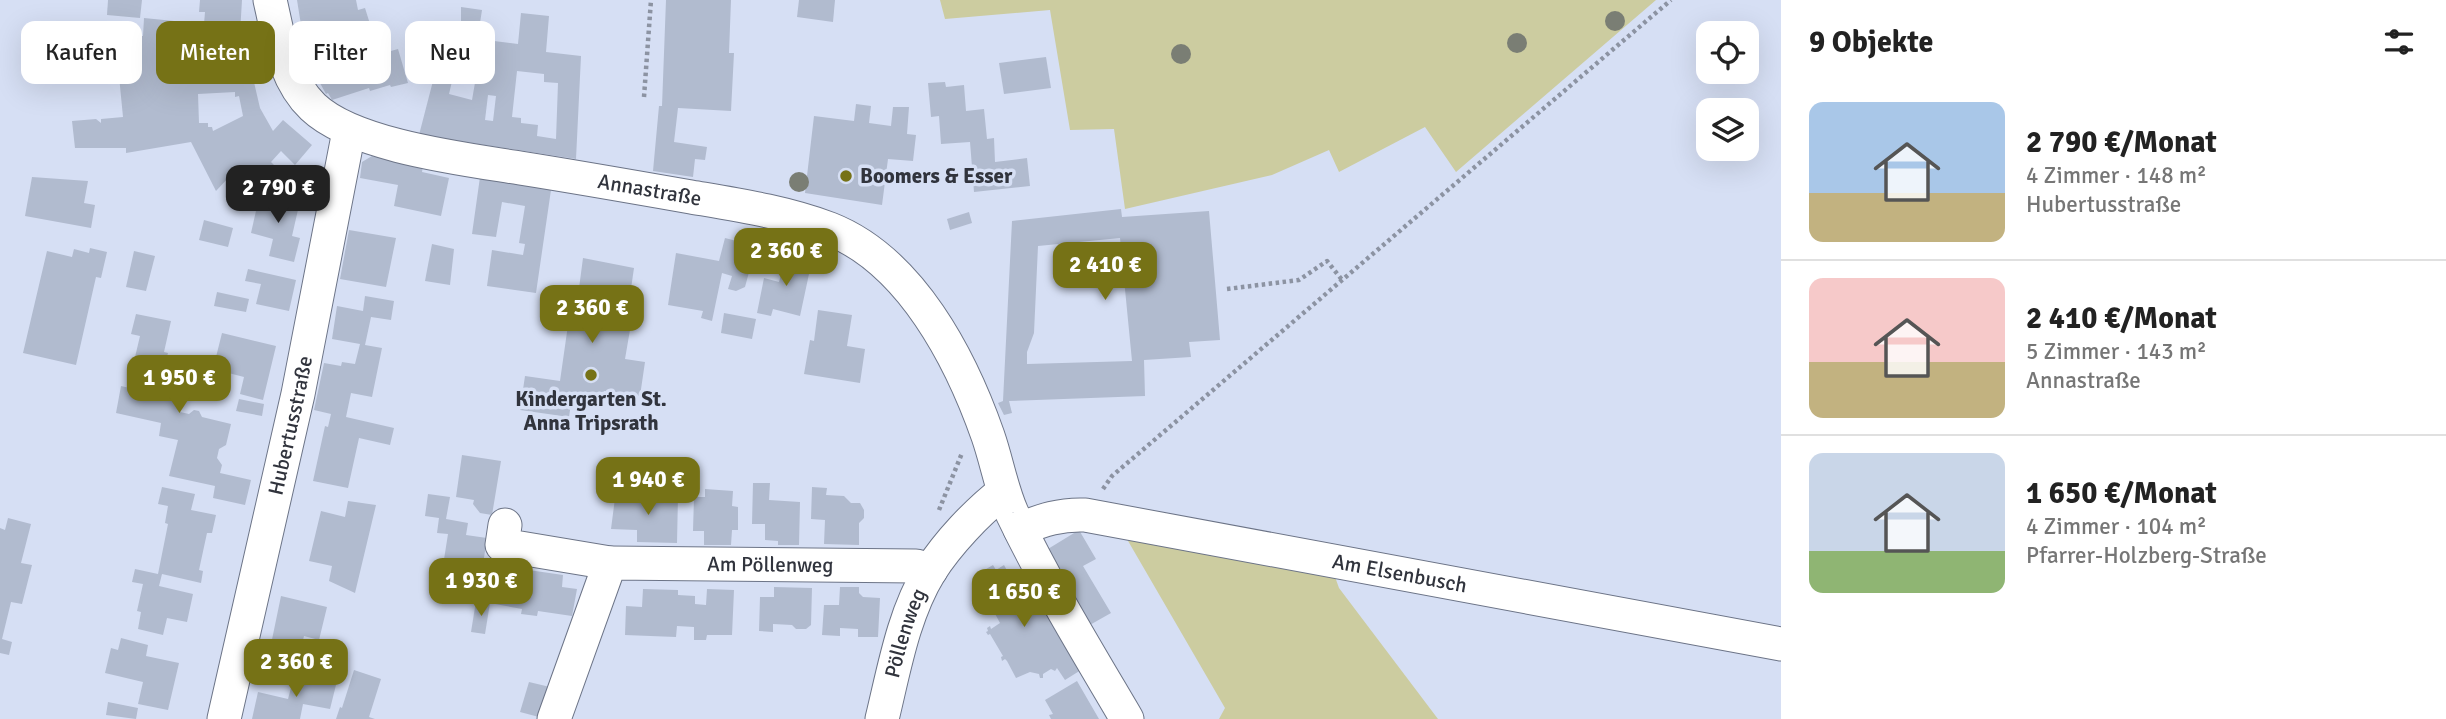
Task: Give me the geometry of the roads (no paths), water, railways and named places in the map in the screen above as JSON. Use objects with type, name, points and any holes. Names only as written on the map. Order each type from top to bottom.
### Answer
[{"type":"street","name":"Annastraße","points":[[270,0],[282,52],[294,86],[315,109],[349,131],[433,154],[603,180],[763,209],[832,230],[876,255],[916,297],[949,347],[984,426],[1003,492],[1041,573],[1127,719]]},
{"type":"street","name":"Hubertusstraße","points":[[224,719],[298,394],[349,131]]},
{"type":"street","name":"Pöllenweg","points":[[882,719],[915,602],[931,570],[979,511],[1003,492]]},
{"type":"street","name":"Am Elsenbusch","points":[[1020,529],[1047,517],[1085,515],[1781,644]]},
{"type":"street","name":"Am Pöllenweg","points":[[505,525],[502,545],[610,563],[916,566],[931,570]]},
{"type":"street","points":[[554,719],[610,563]]},
{"type":"place","name":"Boomers & Esser","points":[[846,176]]},
{"type":"place","name":"Kindergarten St. Anna Tripsrath","points":[[591,375]]}]
